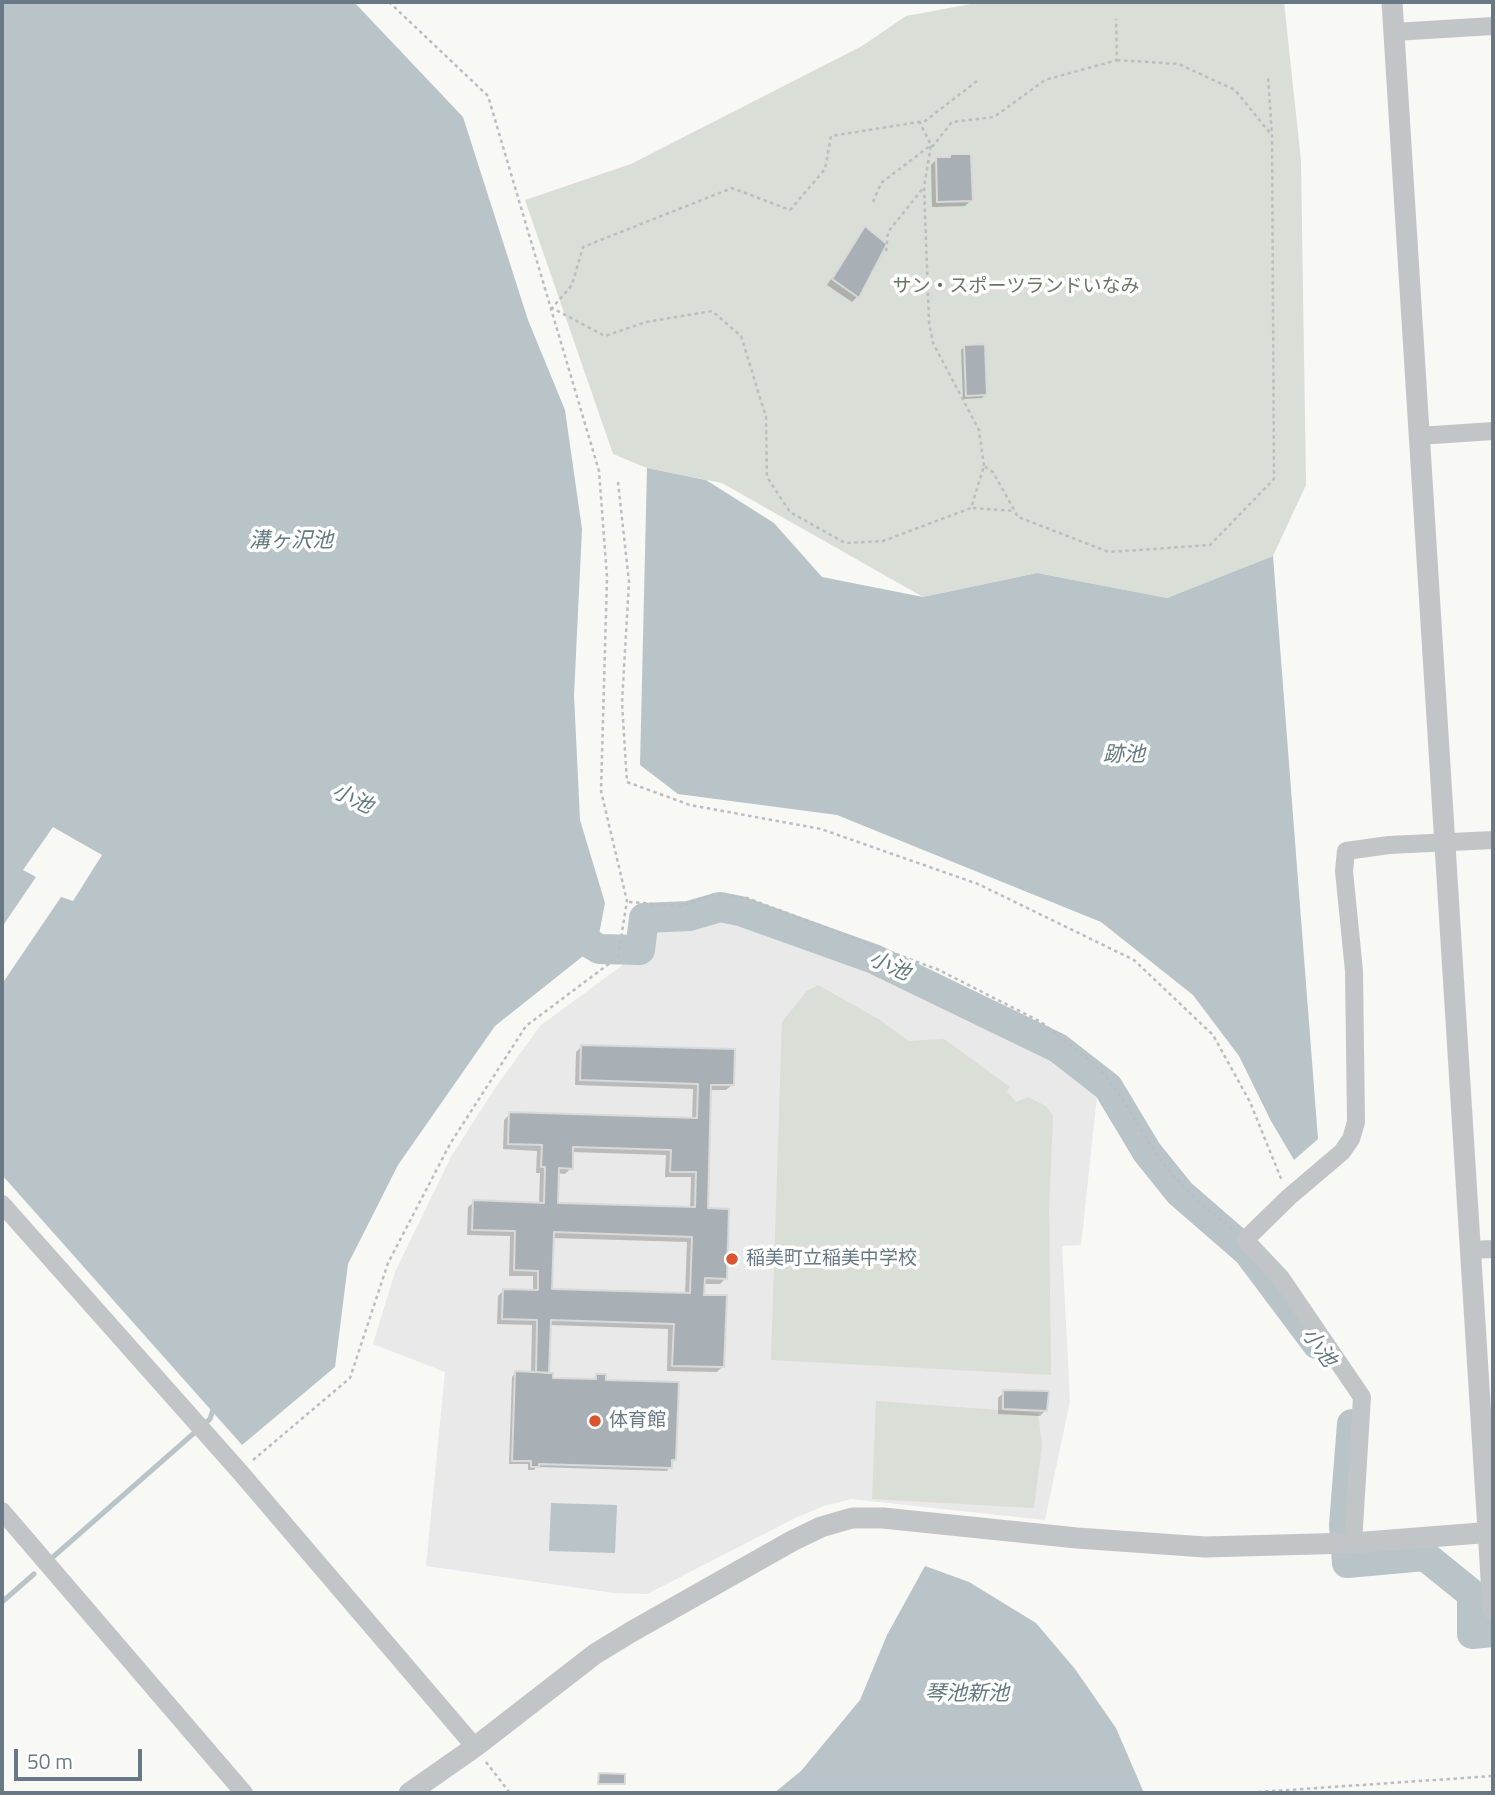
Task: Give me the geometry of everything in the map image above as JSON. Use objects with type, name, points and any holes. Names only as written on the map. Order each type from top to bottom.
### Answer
[{"type":"street","points":[[1392,2],[1470,1250],[1492,1532],[1493,1609]]},
{"type":"street","points":[[1394,33],[1493,26]]},
{"type":"street","points":[[1419,436],[1493,431]]},
{"type":"street","points":[[1353,1544],[1362,1397],[1281,1278],[1245,1240],[1289,1197],[1342,1152],[1351,1139],[1356,1122],[1354,971],[1344,871],[1346,850],[1493,839]]},
{"type":"street","points":[[2,1204],[240,1472],[475,1747]]},
{"type":"street","points":[[1470,1250],[1493,1248]]},
{"type":"street","points":[[2,1511],[244,1793]]},
{"type":"street","points":[[409,1793],[475,1747],[595,1654],[792,1541],[821,1527],[852,1518],[883,1518],[1077,1538],[1205,1547],[1353,1544],[1492,1532]]},
{"type":"path","points":[[240,1472],[350,1378],[388,1263],[450,1144],[526,1026],[618,957],[627,901],[601,791],[607,577],[599,471],[488,96],[389,2]]},
{"type":"path","points":[[1116,19],[1117,60]]},
{"type":"path","points":[[873,202],[881,183],[933,146],[952,122],[994,117],[1045,80],[1117,60],[1179,64],[1235,90],[1272,135]]},
{"type":"path","points":[[984,466],[993,472],[1018,517],[1109,552],[1210,545],[1274,480],[1272,135],[1268,77]]},
{"type":"path","points":[[552,308],[572,285],[583,247],[732,188],[790,210],[825,169],[831,136],[925,121],[977,81]]},
{"type":"path","points":[[919,121],[931,145],[924,187],[929,322],[933,343],[979,430],[984,466],[971,508]]},
{"type":"path","points":[[887,251],[888,232],[924,187]]},
{"type":"path","points":[[552,308],[605,336],[646,322],[712,311],[741,336],[766,417],[768,477],[790,512],[845,542],[883,541],[971,508],[1015,511]]},
{"type":"path","points":[[618,482],[629,582],[622,703],[627,782],[690,805],[821,829],[913,861],[978,884],[1134,960],[1213,1035],[1250,1102],[1289,1197]]},
{"type":"path","points":[[627,901],[681,906],[715,894],[747,898],[939,970],[1041,1021],[1100,1069],[1162,1163],[1196,1200],[1245,1240]]},
{"type":"path","points":[[475,1747],[510,1793]]},
{"type":"path","points":[[1244,1793],[1493,1776]]},
{"type":"shaded area","name":"稲美町立稲美中学校","points":[[735,917],[882,970],[1032,1045],[1097,1096],[1081,1245],[1062,1246],[1070,1401],[1045,1520],[851,1499],[795,1518],[647,1594],[614,1593],[426,1566],[445,1372],[373,1344],[395,1272],[451,1157],[495,1088],[541,1025],[631,959],[647,963],[655,929]]},
{"type":"green space","name":"サン・スポーツランドいなみ","points":[[982,2],[1284,2],[1301,161],[1306,485],[1273,556],[1167,598],[1037,573],[923,597],[722,483],[647,468],[613,454],[525,200],[631,164],[862,46],[906,16]]},
{"type":"green space","points":[[818,985],[880,1020],[909,1041],[944,1039],[1010,1087],[1007,1092],[1016,1102],[1028,1097],[1046,1106],[1053,1116],[1049,1208],[1051,1375],[771,1360],[782,1022],[807,991]]},
{"type":"green space","points":[[876,1401],[1038,1413],[1042,1445],[1034,1508],[872,1499]]},
{"type":"water","name":"溝ヶ沢池","points":[[2,2],[354,2],[463,117],[528,320],[565,410],[582,529],[574,695],[580,820],[605,903],[597,945],[495,1026],[398,1165],[348,1264],[335,1367],[242,1445],[2,1175],[2,984],[61,897],[73,901],[102,855],[53,827],[23,870],[36,877],[2,927]]},
{"type":"water","name":"跡池","points":[[647,468],[706,480],[774,523],[822,577],[923,597],[1037,573],[1167,598],[1273,556],[1318,1139],[1294,1160],[1239,1056],[1193,995],[1101,922],[837,815],[678,794],[640,765]]},
{"type":"water","points":[[551,1503],[617,1505],[615,1553],[549,1551]]},
{"type":"water","name":"琴池新池","points":[[925,1566],[969,1582],[1036,1623],[1075,1669],[1116,1728],[1144,1793],[774,1793],[801,1771],[860,1700],[887,1635]]},
{"type":"building","points":[[950,154],[971,154],[973,201],[937,202],[936,157],[950,157]]},
{"type":"building","points":[[865,226],[887,244],[859,298],[832,279]]},
{"type":"building","points":[[985,344],[987,395],[966,396],[964,345]]},
{"type":"building","points":[[581,1045],[735,1049],[734,1085],[711,1085],[708,1208],[729,1209],[727,1279],[705,1278],[704,1295],[727,1295],[724,1367],[672,1366],[674,1324],[551,1320],[549,1373],[536,1372],[537,1320],[502,1319],[503,1289],[538,1290],[538,1271],[514,1270],[515,1231],[472,1230],[473,1200],[544,1203],[545,1167],[541,1167],[542,1145],[508,1144],[509,1112],[697,1118],[698,1084],[580,1080]],"holes":[[[573,1147],[671,1150],[670,1172],[696,1172],[695,1207],[558,1203],[559,1168],[573,1169]],[[554,1232],[692,1237],[690,1293],[552,1289]]]},
{"type":"building","name":"体育館","points":[[515,1371],[553,1373],[553,1378],[596,1379],[596,1374],[606,1374],[606,1380],[679,1382],[676,1460],[672,1460],[672,1468],[539,1464],[539,1467],[531,1467],[531,1461],[512,1461]]},
{"type":"building","points":[[1003,1390],[1049,1391],[1047,1411],[1003,1409]]},
{"type":"building","points":[[599,1773],[625,1774],[625,1784],[598,1784]]},
{"type":"waterway","name":"小池","points":[[567,920],[576,935],[599,949],[640,950],[644,918],[689,916],[720,907],[740,911],[874,959],[1058,1048],[1108,1087],[1147,1152],[1180,1193],[1248,1252],[1317,1344]]},
{"type":"waterway","points":[[53,1557],[210,1419],[214,1406]]},
{"type":"waterway","name":"小池","points":[[1352,1424],[1344,1525],[1347,1563],[1425,1556],[1472,1594],[1472,1634],[1493,1632]]},
{"type":"waterway","points":[[2,1602],[34,1574]]},
{"type":"place","name":"稲美町立稲美中学校","points":[[732,1259]]},
{"type":"place","name":"体育館","points":[[595,1421]]}]
